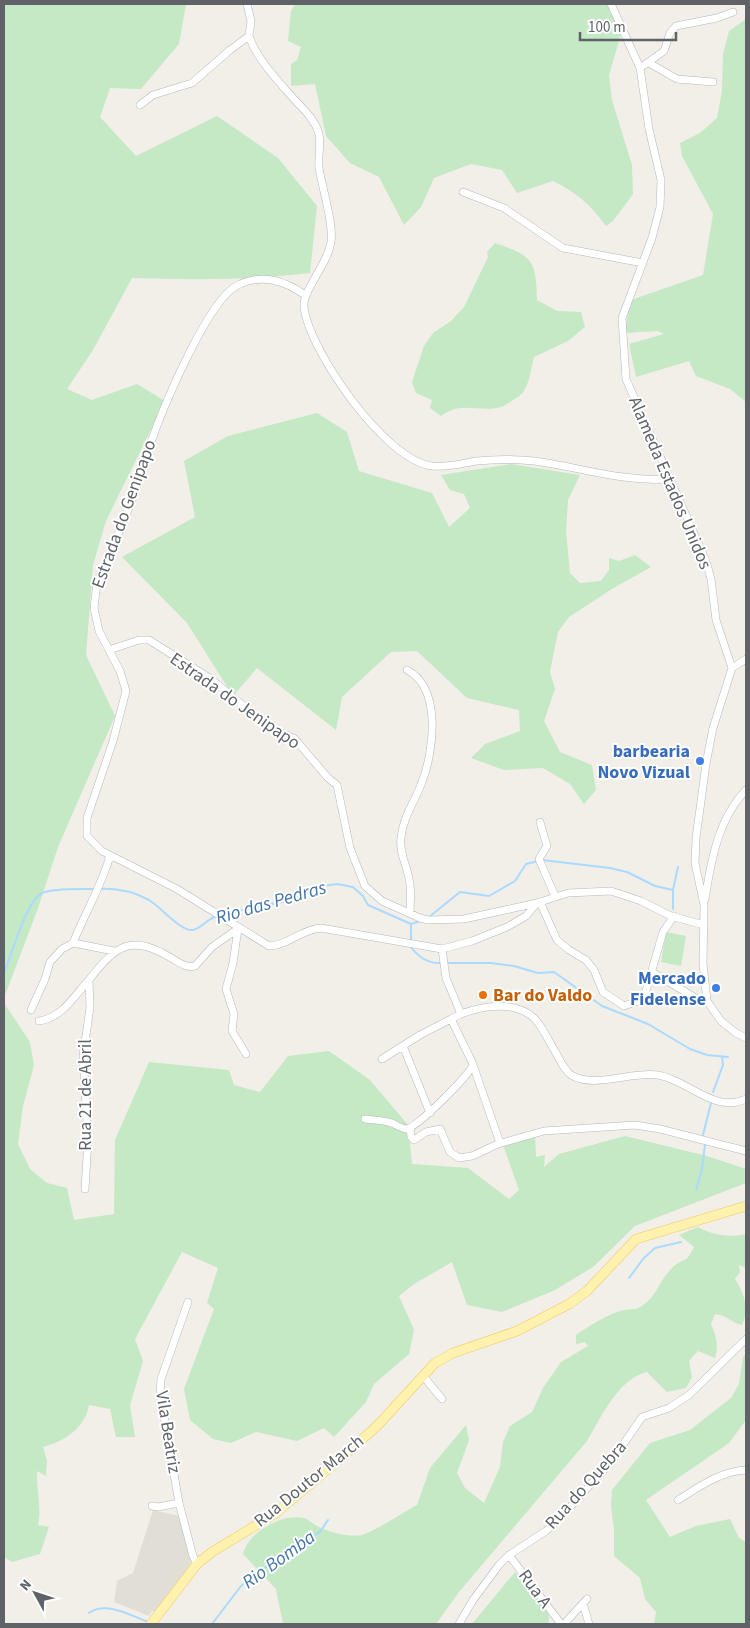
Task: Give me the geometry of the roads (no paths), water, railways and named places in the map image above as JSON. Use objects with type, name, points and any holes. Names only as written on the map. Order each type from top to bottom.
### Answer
[{"type":"main road","name":"Rua Doutor March","points":[[151,1624],[197,1564],[212,1552],[284,1507],[378,1425],[436,1363],[448,1355],[517,1331],[578,1298],[636,1239],[746,1206]]},
{"type":"street","points":[[247,4],[252,21],[250,36],[260,56],[316,124],[319,137],[319,168],[332,241],[324,266],[305,295],[304,304],[313,337],[352,399],[381,434],[414,460],[431,466],[485,460],[520,460],[572,466],[635,480],[668,479]]},
{"type":"street","name":"Alameda Estados Unidos","points":[[610,4],[640,68],[649,130],[661,180],[657,221],[622,318],[625,371],[628,386],[706,561],[711,579],[716,620],[732,668]]},
{"type":"street","points":[[640,68],[664,51],[670,33],[676,26],[717,18],[733,12]]},
{"type":"street","points":[[140,106],[153,94],[192,83],[230,50],[250,36]]},
{"type":"street","points":[[649,63],[677,79],[713,82]]},
{"type":"street","points":[[463,192],[504,208],[563,248],[643,263]]},
{"type":"street","name":"Estrada do Genipapo","points":[[305,295],[290,285],[276,279],[254,280],[231,290],[222,299],[208,321],[157,425],[136,489],[97,583],[94,597],[96,620],[108,650],[126,684],[126,696],[86,827],[91,842],[110,856],[177,889],[269,946],[277,945],[313,929],[321,928],[442,949],[472,941],[507,927],[526,916],[538,903]]},
{"type":"street","name":"Estrada do Jenipapo","points":[[108,650],[139,640],[149,640],[210,679],[270,728],[295,740],[328,778],[337,785],[350,848],[365,886],[382,901],[428,920],[457,919],[538,903],[555,896],[583,891],[611,891],[641,901],[674,916],[704,925]]},
{"type":"street","points":[[704,905],[696,870],[696,838],[706,764],[713,728],[732,668],[746,659]]},
{"type":"street","points":[[407,670],[421,681],[430,703],[433,719],[423,780],[404,820],[400,839],[403,862],[409,878],[410,913]]},
{"type":"street","points":[[746,790],[733,806],[722,828],[712,859],[704,905],[704,964],[707,1001],[721,1021],[746,1038]]},
{"type":"street","points":[[540,822],[547,846],[538,859],[555,896]]},
{"type":"street","points":[[31,1010],[55,954],[72,943],[86,910],[102,884],[110,856]]},
{"type":"street","points":[[538,903],[557,940],[586,960],[596,974],[601,990],[621,1006],[627,1006],[643,997],[663,932],[674,916]]},
{"type":"street","points":[[39,1021],[50,1020],[57,1016],[114,951],[132,944],[155,948],[189,967],[194,966],[212,947],[239,928]]},
{"type":"street","points":[[239,928],[226,989],[234,1014],[232,1030],[246,1054]]},
{"type":"street","points":[[72,943],[114,951]]},
{"type":"street","points":[[442,949],[446,978],[461,1014]]},
{"type":"street","points":[[652,972],[699,1000],[707,1001]]},
{"type":"street","name":"Rua 21 de Abril","points":[[85,1189],[88,1140],[83,1056],[90,1008],[89,980]]},
{"type":"street","points":[[382,1059],[461,1014],[476,1008],[502,1006],[526,1012],[538,1023],[566,1070],[574,1076],[602,1080],[656,1074],[726,1104],[746,1098]]},
{"type":"street","points":[[451,1020],[473,1065],[500,1143]]},
{"type":"street","points":[[403,1046],[430,1114]]},
{"type":"street","points":[[365,1119],[389,1122],[405,1129],[410,1128],[430,1114],[445,1095],[466,1077],[473,1065]]},
{"type":"street","points":[[410,1128],[411,1137],[414,1140],[426,1132],[440,1128],[450,1152],[459,1158],[472,1156],[500,1143],[544,1131],[635,1125],[660,1129],[746,1151]]},
{"type":"street","name":"Vila Beatriz","points":[[188,1302],[160,1385],[179,1503],[193,1556],[197,1564]]},
{"type":"street","name":"Rua do Quebra","points":[[459,1624],[473,1600],[509,1555],[539,1536],[558,1520],[612,1461],[642,1417],[669,1408],[689,1395],[746,1339]]},
{"type":"street","points":[[423,1376],[442,1399]]},
{"type":"street","points":[[678,1500],[721,1475],[746,1470]]},
{"type":"street","points":[[152,1506],[158,1507],[179,1503]]},
{"type":"street","name":"Rua A","points":[[509,1555],[562,1624]]},
{"type":"street","points":[[562,1624],[585,1601],[589,1624]]},
{"type":"waterway","name":"Rio das Pedras","points":[[542,860],[610,868],[627,872],[655,886],[673,890]]},
{"type":"waterway","name":"Rio das Pedras","points":[[429,917],[460,892],[489,896],[515,881],[526,864],[538,861]]},
{"type":"waterway","name":"Rio das Pedras","points":[[673,909],[673,890],[678,867]]},
{"type":"waterway","name":"Rio das Pedras","points":[[223,914],[291,900],[323,886],[337,884],[353,887],[363,896],[368,905],[411,924],[420,921]]},
{"type":"waterway","name":"Rio das Pedras","points":[[4,972],[25,917],[36,898],[42,893],[53,890],[95,889]]},
{"type":"waterway","name":"Rio das Pedras","points":[[100,889],[119,890],[143,897],[154,903],[188,930],[196,929],[216,916]]},
{"type":"waterway","name":"Rio das Pedras","points":[[411,924],[411,942]]},
{"type":"waterway","name":"Rio das Pedras","points":[[410,946],[424,959],[442,963]]},
{"type":"waterway","name":"Rio das Pedras","points":[[446,963],[491,963],[514,966],[538,973],[554,972],[602,1006],[648,1024],[690,1049],[707,1055],[728,1057]]},
{"type":"waterway","name":"Rio Bomba","points":[[713,1092],[723,1065],[722,1057]]},
{"type":"waterway","name":"Rio Bomba","points":[[703,1135],[711,1103]]},
{"type":"waterway","name":"Rio Bomba","points":[[696,1190],[702,1169],[705,1145]]},
{"type":"waterway","name":"Rio Bomba","points":[[629,1278],[643,1259],[655,1248],[681,1242]]},
{"type":"waterway","name":"Rio Bomba","points":[[212,1624],[241,1586],[298,1543],[320,1532],[328,1520]]},
{"type":"waterway","name":"Rio Bomba","points":[[89,1613],[103,1608],[118,1610],[148,1622]]},
{"type":"place","name":"barbearia Novo Vizual","points":[[700,761]]},
{"type":"place","name":"Mercado Fidelense","points":[[716,988]]},
{"type":"place","name":"Bar do Valdo","points":[[483,995]]}]
